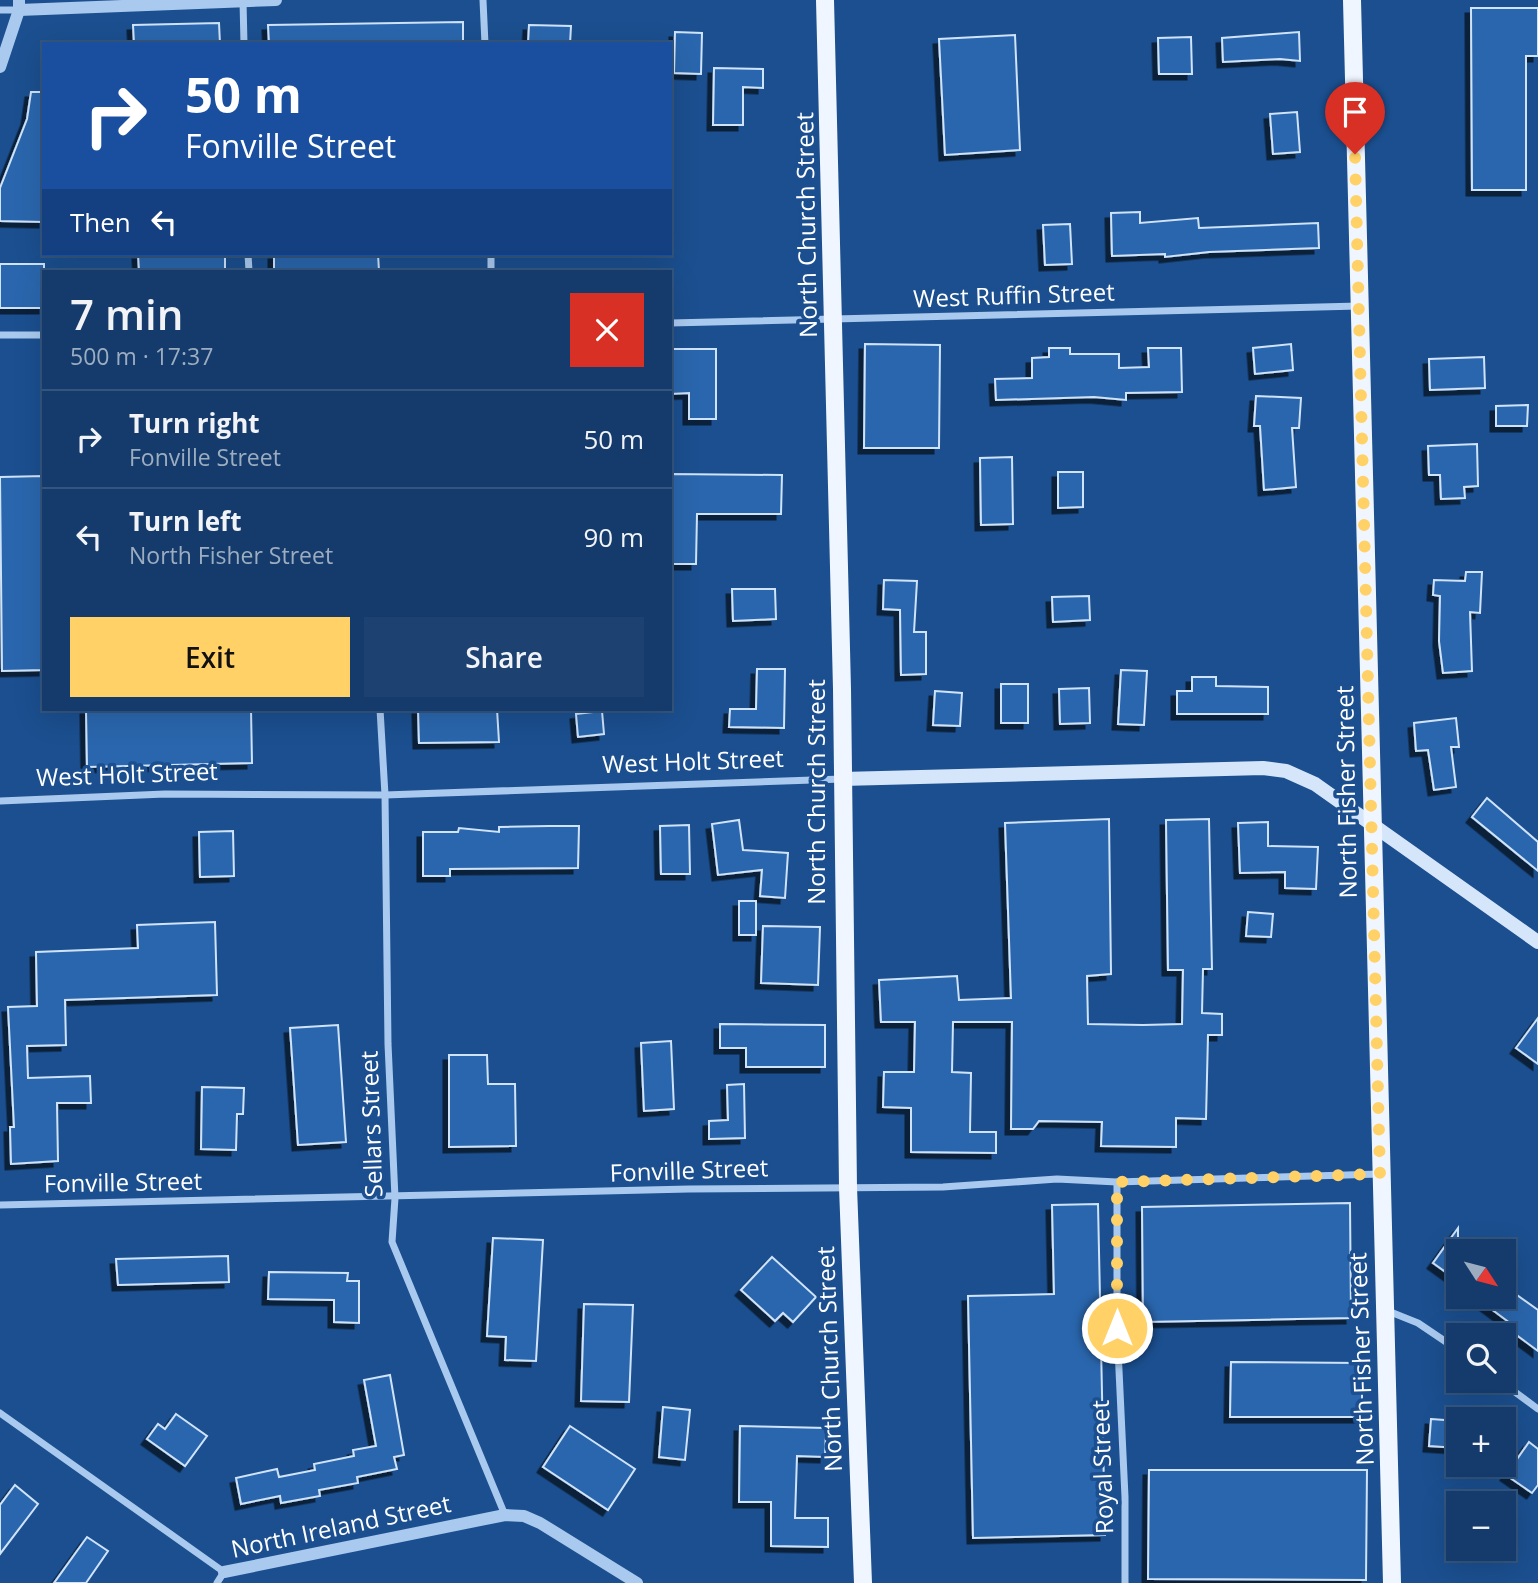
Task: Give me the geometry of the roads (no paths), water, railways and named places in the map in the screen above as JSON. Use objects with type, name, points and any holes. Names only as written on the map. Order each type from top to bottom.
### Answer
[{"type":"main road","name":"North Church Street","points":[[825,0],[834,320],[848,1186],[863,1583]]},
{"type":"main road","name":"North Fisher Street","points":[[1352,0],[1392,1583]]},
{"type":"main road","name":"West Holt Street","points":[[842,779],[1263,768],[1301,776],[1538,942]]},
{"type":"street","points":[[0,10],[19,5],[276,0]]},
{"type":"street","points":[[483,0],[485,42]]},
{"type":"street","points":[[243,1],[244,42]]},
{"type":"street","points":[[0,67],[19,5]]},
{"type":"street","name":"West Ruffin Street","points":[[672,323],[1359,306]]},
{"type":"street","points":[[0,335],[42,335]]},
{"type":"street","name":"Sellars Street","points":[[380,711],[385,794],[388,1032],[395,1198],[392,1242],[505,1515]]},
{"type":"street","name":"West Holt Street","points":[[0,802],[165,794],[385,794],[842,779]]},
{"type":"street","name":"Fonville Street","points":[[0,1205],[848,1186],[943,1187],[1056,1179],[1117,1182],[1380,1174]]},
{"type":"street","name":"Royal Street","points":[[1117,1182],[1117,1328],[1125,1497],[1125,1583]]},
{"type":"street","points":[[1384,1311],[1418,1323],[1446,1342]]},
{"type":"street","points":[[1516,1393],[1538,1409]]},
{"type":"street","name":"North Ireland Street","points":[[0,1413],[221,1578],[505,1515],[524,1516],[540,1524],[637,1583]]}]
